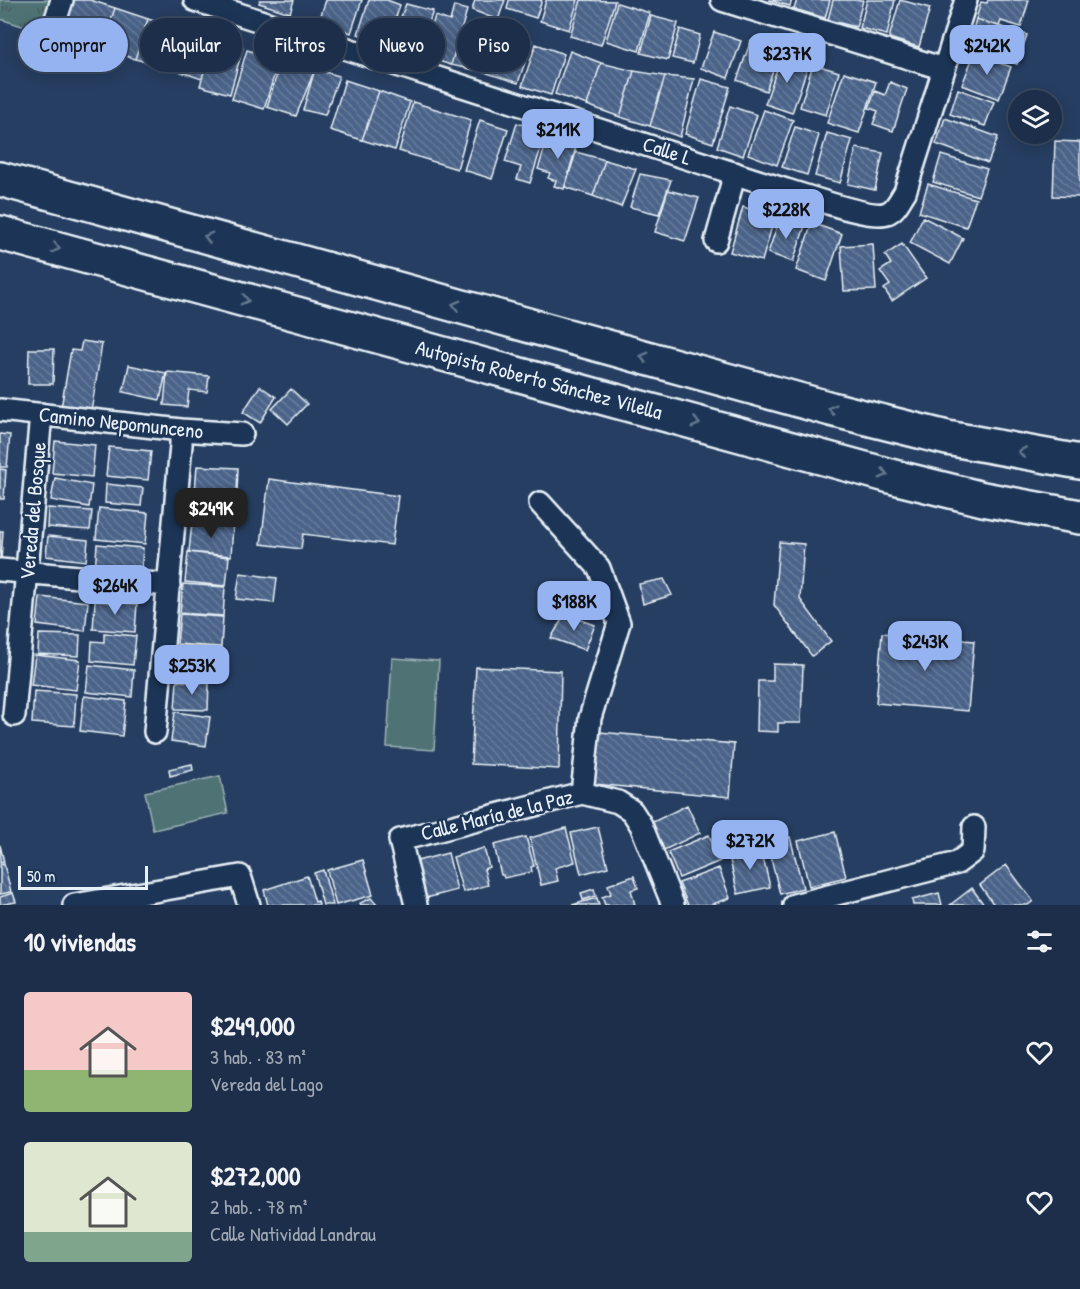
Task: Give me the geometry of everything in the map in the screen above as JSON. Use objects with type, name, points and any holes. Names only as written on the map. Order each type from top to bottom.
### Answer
[{"type":"highway","points":[[0,178],[831,409],[947,438],[1080,462]]},
{"type":"highway","name":"Autopista Roberto Sánchez Vilella","points":[[0,233],[894,477],[982,499],[1080,517]]},
{"type":"street","points":[[56,18],[62,0]]},
{"type":"street","name":"Calle L","points":[[195,0],[864,213],[886,214],[896,207],[904,192],[944,69]]},
{"type":"street","points":[[722,0],[944,69],[966,0]]},
{"type":"street","points":[[716,241],[735,173]]},
{"type":"street","name":"Camino Nepomunceno","points":[[0,410],[181,430],[242,434]]},
{"type":"street","name":"Vereda del Bosque","points":[[14,715],[41,414]]},
{"type":"street","points":[[156,732],[181,430]]},
{"type":"street","points":[[540,503],[599,568],[619,623],[590,718],[582,793]]},
{"type":"street","points":[[0,570],[169,585]]},
{"type":"street","name":"Calle María de la Paz","points":[[416,905],[400,840],[582,793],[618,802],[632,811],[641,825],[673,905]]},
{"type":"street","points":[[794,905],[957,863],[973,851],[974,827]]},
{"type":"street","points":[[74,905],[240,876],[249,905]]},
{"type":"green space","points":[[0,0],[51,0],[45,18],[18,18],[18,25],[0,19]]},
{"type":"green space","points":[[392,658],[439,661],[434,750],[387,747]]},
{"type":"green space","points":[[220,776],[228,813],[153,830],[145,792]]},
{"type":"building","points":[[74,0],[90,0],[115,8],[112,18],[68,18]]},
{"type":"building","points":[[260,0],[294,0],[290,13],[259,3]]},
{"type":"building","points":[[326,0],[362,0],[351,33],[346,31],[346,18],[320,18]]},
{"type":"building","points":[[369,0],[387,0],[400,5],[396,18],[363,18]]},
{"type":"building","points":[[475,0],[505,0],[499,18],[472,10]]},
{"type":"building","points":[[509,0],[542,0],[536,18],[507,9]]},
{"type":"building","points":[[546,0],[578,0],[569,30],[540,21]]},
{"type":"building","points":[[581,0],[615,1],[601,45],[570,36]]},
{"type":"building","points":[[769,0],[792,0],[790,6]]},
{"type":"building","points":[[797,0],[830,0],[825,18],[794,9]]},
{"type":"building","points":[[833,0],[863,0],[856,27],[828,20]]},
{"type":"building","points":[[867,0],[895,0],[887,35],[860,28]]},
{"type":"building","points":[[900,0],[930,8],[919,47],[889,38]]},
{"type":"building","points":[[988,0],[1029,0],[1021,27],[1001,21],[999,26],[976,19],[981,2],[987,3]]},
{"type":"building","points":[[617,3],[650,13],[639,51],[606,41]]},
{"type":"building","points":[[406,4],[433,11],[430,18],[401,18]]},
{"type":"building","points":[[454,6],[467,10],[465,18],[457,18],[457,44],[451,65],[445,63],[445,19],[450,21]]},
{"type":"building","points":[[115,8],[145,18],[140,18],[140,44],[135,59],[128,57],[128,18],[112,18]]},
{"type":"building","points":[[651,16],[678,23],[668,60],[641,53]]},
{"type":"building","points":[[976,19],[1027,35],[1017,64],[968,48]]},
{"type":"building","points":[[680,29],[700,35],[693,63],[672,58]]},
{"type":"building","points":[[714,32],[741,41],[728,78],[701,68]]},
{"type":"building","points":[[751,40],[780,50],[766,91],[737,80]]},
{"type":"building","points":[[140,44],[140,60],[135,59]]},
{"type":"building","points":[[457,44],[457,66],[451,65]]},
{"type":"building","points":[[536,44],[564,54],[551,95],[522,86],[527,72],[530,72],[530,62]]},
{"type":"building","points":[[247,50],[254,52],[254,72],[275,72],[264,109],[232,99]]},
{"type":"building","points":[[570,51],[601,63],[587,105],[555,94]]},
{"type":"building","points":[[782,54],[809,63],[792,113],[765,104]]},
{"type":"building","points":[[974,54],[1011,67],[999,99],[962,85]]},
{"type":"building","points":[[601,63],[634,71],[620,117],[587,105]]},
{"type":"building","points":[[813,64],[839,72],[826,115],[800,107]]},
{"type":"building","points":[[634,71],[665,76],[650,126],[620,117]]},
{"type":"building","points":[[181,72],[204,72],[202,79]]},
{"type":"building","points":[[204,72],[236,72],[230,94],[200,86]]},
{"type":"building","points":[[278,72],[314,72],[296,116],[267,107]]},
{"type":"building","points":[[314,72],[339,76],[325,115],[303,110]]},
{"type":"building","points":[[487,72],[522,72],[518,83]]},
{"type":"building","points":[[844,72],[876,82],[859,133],[827,123]]},
{"type":"building","points":[[665,76],[694,79],[680,137],[650,126]]},
{"type":"building","points":[[701,79],[730,87],[713,143],[685,134]]},
{"type":"building","points":[[345,80],[379,91],[362,140],[330,130]]},
{"type":"building","points":[[890,82],[907,89],[893,131],[873,124],[878,111],[869,108],[875,91],[885,95]]},
{"type":"building","points":[[958,89],[994,102],[985,126],[950,114]]},
{"type":"building","points":[[379,91],[410,102],[395,150],[362,140]]},
{"type":"building","points":[[413,102],[471,120],[457,169],[399,151]]},
{"type":"building","points":[[730,106],[757,115],[743,156],[717,147]]},
{"type":"building","points":[[764,110],[793,120],[777,165],[748,154]]},
{"type":"building","points":[[945,118],[998,137],[988,163],[936,144]]},
{"type":"building","points":[[480,120],[508,129],[492,179],[464,170]]},
{"type":"building","points":[[517,123],[546,132],[530,183],[517,179],[521,167],[505,162]]},
{"type":"building","points":[[795,127],[819,135],[807,175],[782,167]]},
{"type":"building","points":[[827,133],[852,140],[840,183],[815,176]]},
{"type":"building","points":[[549,135],[577,144],[564,189],[554,186],[556,181],[548,178],[550,173],[538,169]]},
{"type":"building","points":[[1062,141],[1080,142],[1080,197],[1053,196],[1055,144],[1062,144]]},
{"type":"building","points":[[856,148],[883,153],[875,190],[848,184]]},
{"type":"building","points":[[576,152],[605,160],[593,196],[565,187]]},
{"type":"building","points":[[941,155],[987,169],[978,196],[933,182]]},
{"type":"building","points":[[605,160],[636,169],[621,207],[593,196]]},
{"type":"building","points":[[640,174],[671,180],[659,214],[630,207]]},
{"type":"building","points":[[928,184],[976,199],[966,227],[919,212]]},
{"type":"building","points":[[668,190],[699,198],[685,241],[655,232]]},
{"type":"building","points":[[743,207],[775,216],[762,261],[730,252]]},
{"type":"building","points":[[780,217],[805,226],[793,262],[768,253]]},
{"type":"building","points":[[923,217],[963,238],[950,264],[910,243]]},
{"type":"building","points":[[812,223],[842,234],[826,281],[796,270]]},
{"type":"building","points":[[873,244],[876,290],[844,291],[841,246]]},
{"type":"building","points":[[902,244],[926,278],[892,301],[884,289],[890,285],[880,271],[891,264],[885,255]]},
{"type":"building","points":[[82,341],[102,344],[91,412],[61,408],[71,350],[80,351]]},
{"type":"building","points":[[29,349],[54,349],[53,384],[28,384]]},
{"type":"building","points":[[129,365],[166,373],[160,400],[123,392]]},
{"type":"building","points":[[167,372],[209,376],[207,392],[189,390],[187,407],[164,405]]},
{"type":"building","points":[[260,386],[276,397],[260,423],[243,412]]},
{"type":"building","points":[[291,389],[307,404],[288,424],[272,409]]},
{"type":"building","points":[[0,434],[10,435],[7,467],[0,467]]},
{"type":"building","points":[[55,441],[95,445],[92,477],[52,473]]},
{"type":"building","points":[[109,447],[151,451],[148,480],[106,476]]},
{"type":"building","points":[[197,466],[238,468],[237,493],[195,491]]},
{"type":"building","points":[[0,469],[6,470],[4,499],[0,499]]},
{"type":"building","points":[[55,478],[92,485],[89,507],[51,500]]},
{"type":"building","points":[[269,479],[398,496],[392,545],[303,534],[301,549],[261,544]]},
{"type":"building","points":[[106,484],[143,488],[141,506],[105,503]]},
{"type":"building","points":[[195,491],[235,494],[233,524],[192,521]]},
{"type":"building","points":[[48,508],[92,511],[90,530],[47,527]]},
{"type":"building","points":[[99,508],[148,513],[145,544],[96,539]]},
{"type":"building","points":[[192,522],[233,525],[231,556],[189,552]]},
{"type":"building","points":[[0,531],[3,531],[1,561],[0,561]]},
{"type":"building","points":[[48,536],[88,540],[86,561],[46,556]]},
{"type":"building","points":[[779,542],[804,544],[800,599],[831,641],[812,656],[774,605]]},
{"type":"building","points":[[97,544],[143,548],[141,575],[95,572]]},
{"type":"building","points":[[188,552],[229,557],[226,586],[185,582]]},
{"type":"building","points":[[240,573],[277,578],[274,603],[236,599]]},
{"type":"building","points":[[664,579],[672,595],[643,604],[639,584]]},
{"type":"building","points":[[183,584],[225,587],[223,616],[180,613]]},
{"type":"building","points":[[40,597],[88,602],[85,631],[37,625]]},
{"type":"building","points":[[95,601],[137,604],[135,632],[93,629]]},
{"type":"building","points":[[180,614],[223,617],[221,647],[177,644]]},
{"type":"building","points":[[565,614],[595,625],[585,650],[551,638]]},
{"type":"building","points":[[104,633],[136,636],[133,665],[91,661],[92,641],[104,642]]},
{"type":"building","points":[[882,633],[974,641],[968,711],[876,703]]},
{"type":"building","points":[[39,634],[80,635],[79,656],[38,654]]},
{"type":"building","points":[[178,645],[221,648],[218,679],[176,676]]},
{"type":"building","points":[[35,655],[80,660],[76,690],[31,685]]},
{"type":"building","points":[[773,664],[803,665],[801,723],[778,723],[778,732],[757,731],[758,681],[773,681]]},
{"type":"building","points":[[89,665],[134,670],[132,697],[86,692]]},
{"type":"building","points":[[476,667],[561,671],[559,769],[471,764]]},
{"type":"building","points":[[177,681],[209,683],[208,710],[175,709]]},
{"type":"building","points":[[34,691],[76,694],[74,726],[32,723]]},
{"type":"building","points":[[84,696],[126,701],[122,736],[80,731]]},
{"type":"building","points":[[175,712],[210,717],[206,746],[171,741]]},
{"type":"building","points":[[599,732],[734,744],[730,797],[594,784]]},
{"type":"building","points":[[192,764],[193,770],[170,776],[169,769]]},
{"type":"building","points":[[687,805],[700,833],[664,850],[651,823]]},
{"type":"building","points":[[598,827],[608,867],[581,874],[571,833]]},
{"type":"building","points":[[566,828],[575,862],[555,868],[558,881],[541,885],[530,838]]},
{"type":"building","points":[[835,832],[846,877],[809,886],[798,841]]},
{"type":"building","points":[[709,835],[720,861],[679,878],[668,852]]},
{"type":"building","points":[[526,837],[534,866],[531,867],[532,872],[504,878],[501,875],[494,845]]},
{"type":"building","points":[[790,837],[803,888],[780,894],[767,843]]},
{"type":"building","points":[[0,845],[4,862],[0,863]]},
{"type":"building","points":[[484,848],[489,867],[484,869],[488,885],[463,892],[453,857]]},
{"type":"building","points":[[761,848],[770,887],[738,894],[729,856]]},
{"type":"building","points":[[448,853],[457,890],[426,898],[423,885],[418,886],[413,865],[418,864],[417,861]]},
{"type":"building","points":[[363,860],[373,895],[336,905],[327,870]]},
{"type":"building","points":[[4,864],[11,892],[0,894],[0,865]]},
{"type":"building","points":[[1006,865],[1033,901],[1028,905],[994,905],[980,885]]},
{"type":"building","points":[[719,868],[730,898],[710,905],[688,905],[679,883]]},
{"type":"building","points":[[323,870],[333,905],[323,905],[314,873]]},
{"type":"building","points":[[307,876],[315,902],[318,901],[319,905],[268,905],[264,890]]},
{"type":"building","points":[[634,876],[638,888],[631,890],[635,905],[605,905],[602,897],[611,894],[608,885]]},
{"type":"building","points":[[972,888],[984,905],[950,905]]},
{"type":"building","points":[[594,889],[596,896],[583,900],[581,893]]},
{"type":"building","points":[[13,893],[16,902],[0,905],[0,897]]},
{"type":"building","points":[[939,893],[942,905],[913,905],[912,900]]},
{"type":"building","points":[[371,898],[377,905],[361,905],[360,903]]},
{"type":"building","points":[[597,898],[599,905],[572,905]]}]
